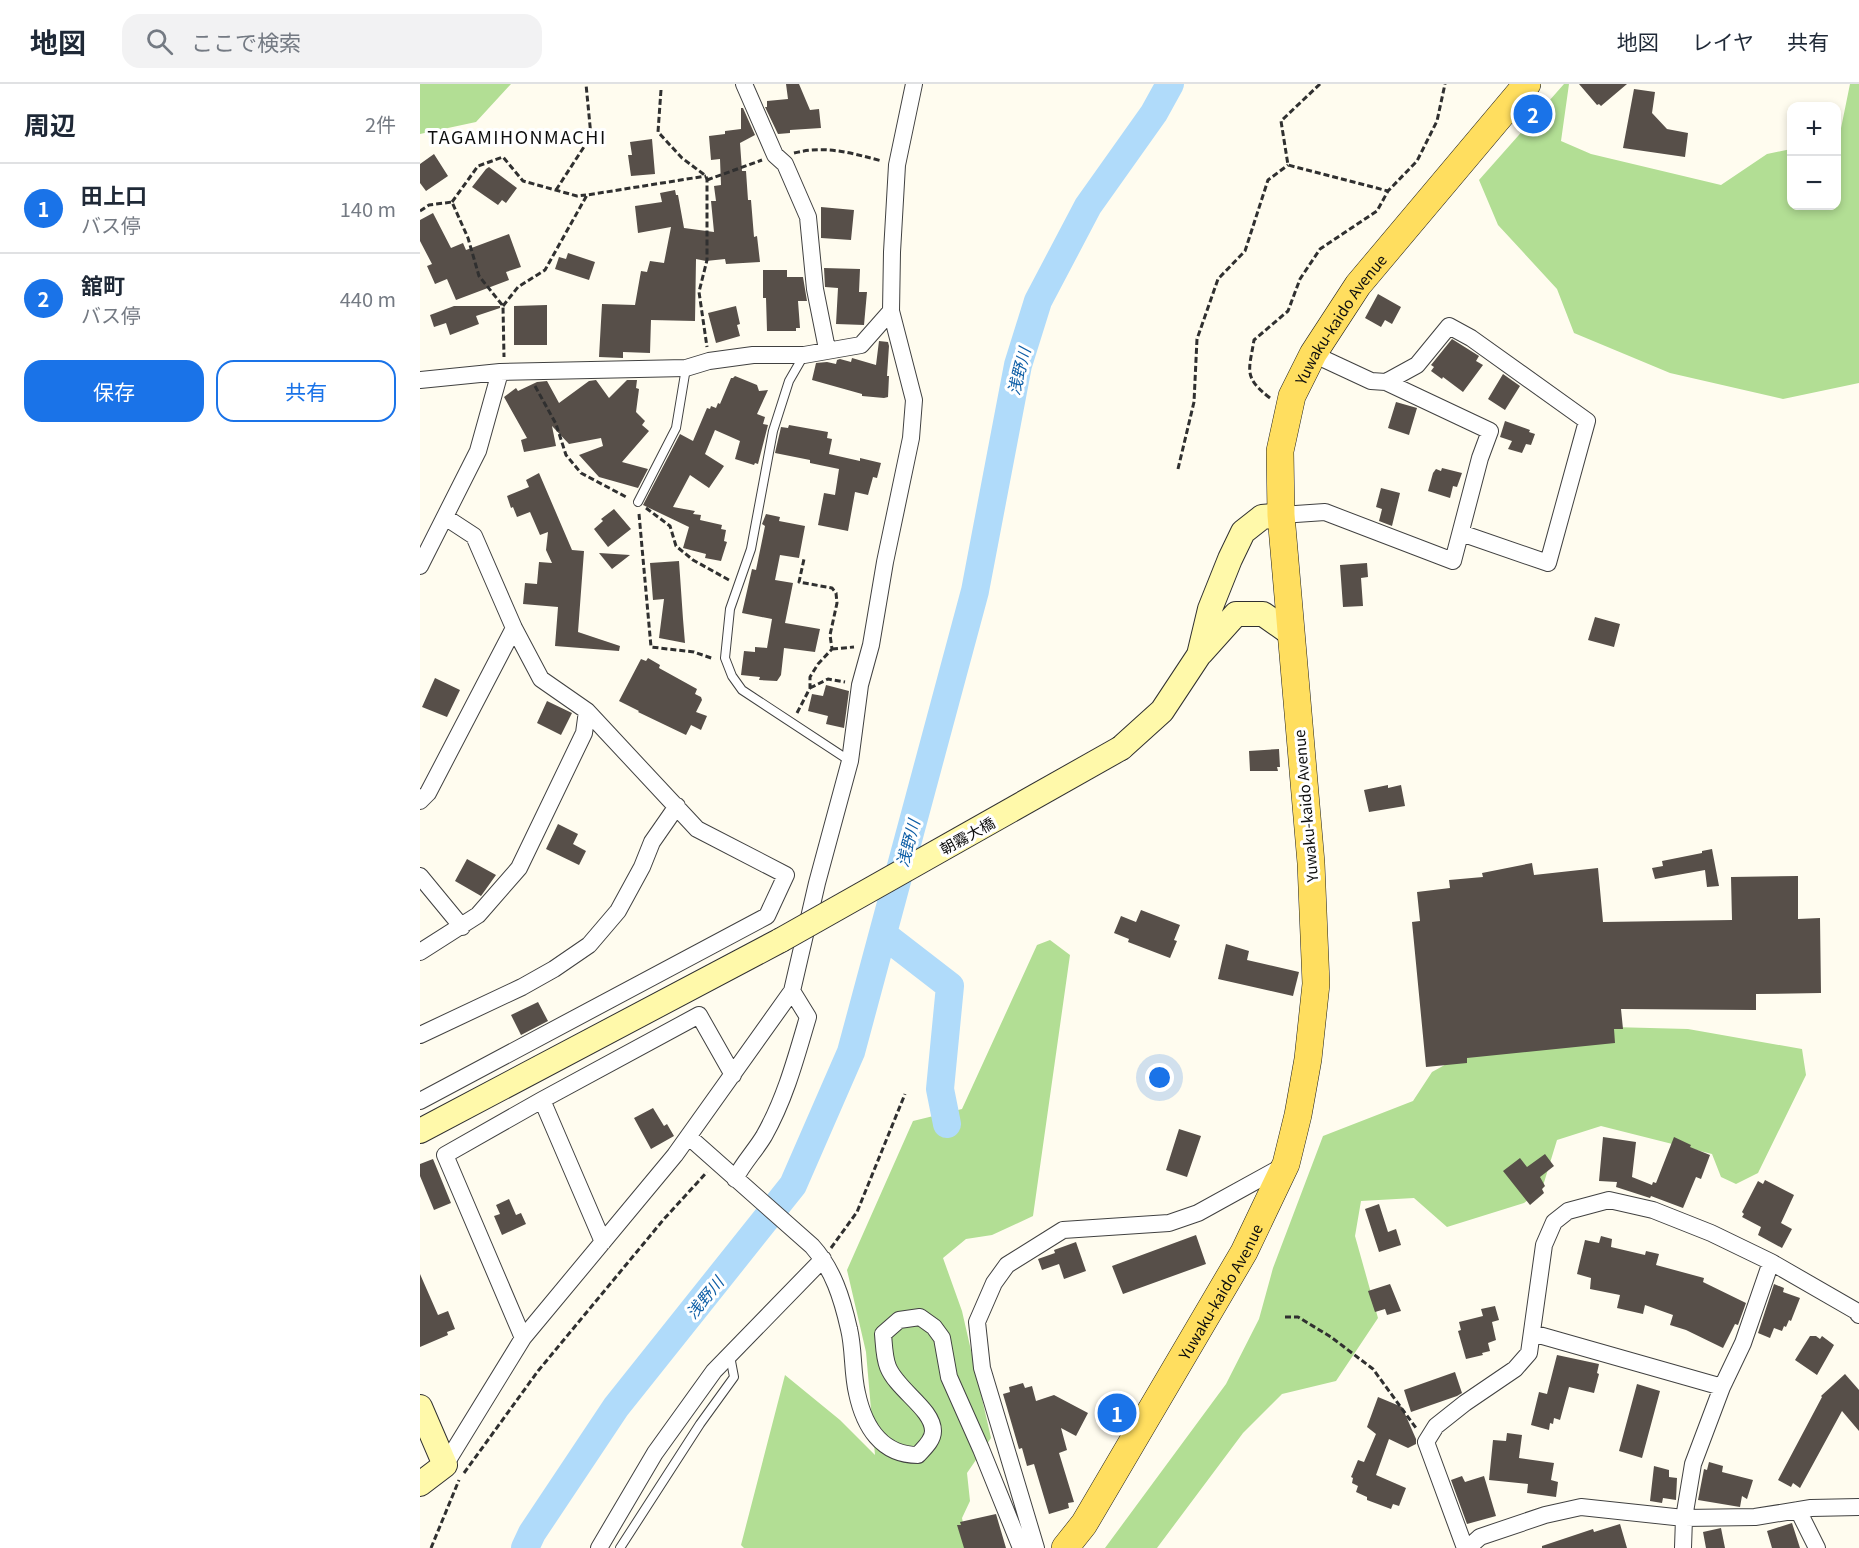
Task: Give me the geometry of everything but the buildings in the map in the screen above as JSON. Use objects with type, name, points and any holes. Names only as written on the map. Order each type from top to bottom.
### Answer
[{"type":"main road","name":"Yuwaku-kaido Avenue","points":[[1065,1548],[1084,1524],[1244,1252],[1286,1164],[1299,1115],[1316,984],[1311,863],[1281,515],[1280,451],[1292,396],[1313,354],[1358,285],[1527,84]]},
{"type":"street","points":[[744,84],[776,155],[785,164],[808,217],[815,289],[827,349]]},
{"type":"street","points":[[420,1484],[445,1466],[523,1338],[688,1137],[792,991],[817,883],[850,761],[861,685],[871,645],[885,562],[911,438],[914,400],[891,311],[897,165],[914,84]]},
{"type":"street","points":[[420,380],[500,372],[686,368],[709,361],[753,355],[804,355],[827,349],[861,345],[891,311]]},
{"type":"street","points":[[1386,382],[1417,365],[1449,326],[1471,338],[1587,421],[1548,563],[1461,533]]},
{"type":"street","points":[[1199,655],[1210,609],[1230,559],[1243,532],[1262,518],[1325,512],[1453,561],[1480,458],[1490,431],[1386,382],[1371,381],[1313,354]]},
{"type":"street","points":[[420,566],[478,451],[500,372]]},
{"type":"street","points":[[420,1101],[767,916],[786,875],[697,829],[587,711],[541,679],[514,628],[474,536],[445,517]]},
{"type":"street","points":[[1199,655],[1236,615],[1263,614],[1290,633]]},
{"type":"street","points":[[420,801],[428,792],[514,628]]},
{"type":"street","name":"朝霧大橋","points":[[420,1131],[781,940],[1121,748],[1162,711],[1199,655]]},
{"type":"street","points":[[420,952],[478,915],[519,868],[585,733],[587,711]]},
{"type":"street","points":[[420,1035],[522,987],[589,945],[618,911],[642,867],[652,842],[677,806]]},
{"type":"street","points":[[420,876],[462,927]]},
{"type":"street","points":[[738,1181],[742,1166],[763,1137],[783,1099],[808,1017],[792,991]]},
{"type":"street","points":[[523,1338],[445,1155],[699,1015],[733,1075]]},
{"type":"street","points":[[542,1100],[603,1242]]},
{"type":"street","points":[[688,1137],[812,1246],[823,1259],[836,1283],[850,1330],[857,1394],[867,1422],[882,1445],[902,1455],[918,1455],[929,1443],[933,1432],[926,1410],[909,1396],[887,1366],[883,1334],[899,1320],[920,1317],[934,1327],[942,1338],[950,1377],[1021,1548]]},
{"type":"street","points":[[1036,1548],[982,1368],[977,1322],[994,1283],[1007,1266],[1063,1230],[1169,1223],[1198,1213],[1286,1164]]},
{"type":"street","points":[[1859,1315],[1856,1311],[1772,1262],[1702,1229],[1653,1210],[1609,1200],[1568,1211],[1554,1222],[1544,1245],[1529,1353],[1515,1369],[1436,1426],[1426,1442],[1466,1548],[1480,1537],[1545,1515],[1581,1507],[1684,1518],[1755,1517],[1811,1508],[1859,1507]]},
{"type":"street","points":[[599,1548],[655,1453],[714,1371],[823,1259]]},
{"type":"street","points":[[1683,1548],[1684,1518],[1693,1464],[1722,1387],[1743,1343],[1772,1262]]},
{"type":"street","points":[[1532,1333],[1722,1387]]},
{"type":"street","points":[[420,1407],[445,1466]]},
{"type":"street","points":[[1798,1510],[1817,1548]]},
{"type":"lane","points":[[804,355],[789,381],[773,431],[751,549],[730,609],[725,658],[732,676],[742,690],[850,761]]},
{"type":"lane","points":[[638,502],[676,428],[686,368]]},
{"type":"lane","points":[[620,1548],[734,1377],[729,1354]]},
{"type":"path","points":[[556,190],[591,136],[586,84]]},
{"type":"path","points":[[1288,165],[1281,121],[1320,84]]},
{"type":"path","points":[[1288,411],[1255,386],[1249,374],[1254,340],[1288,311],[1300,279],[1320,249],[1377,211],[1388,191],[1417,161],[1437,121],[1446,84]]},
{"type":"path","points":[[661,90],[658,132],[682,158],[706,176],[707,180],[707,260],[699,292],[709,361]]},
{"type":"path","points":[[420,211],[429,206],[452,202],[478,166],[503,157],[524,181],[577,196],[706,176]]},
{"type":"path","points":[[1288,165],[1388,191]]},
{"type":"path","points":[[1178,469],[1194,402],[1197,339],[1218,279],[1245,251],[1268,180],[1288,165]]},
{"type":"path","points":[[500,372],[504,360],[503,306],[518,286],[545,270],[587,195]]},
{"type":"path","points":[[452,202],[468,238],[478,276],[503,306]]},
{"type":"path","points":[[525,372],[556,424],[566,455],[581,473],[638,502],[670,526],[676,546],[693,560],[738,585]]},
{"type":"path","points":[[638,502],[651,646],[694,652],[727,663]]},
{"type":"path","points":[[804,559],[799,582],[832,588],[836,593],[837,603],[830,634],[832,650]]},
{"type":"path","points":[[792,723],[810,688],[810,677],[818,664],[832,650],[871,645]]},
{"type":"path","points":[[810,688],[828,679],[861,685]]},
{"type":"path","points":[[823,1259],[857,1212],[905,1094]]},
{"type":"path","points":[[431,1548],[456,1485],[538,1371],[664,1219],[716,1162]]},
{"type":"path","points":[[1285,1317],[1298,1317],[1331,1337],[1373,1369],[1426,1442]]},
{"type":"green space","points":[[420,84],[511,84],[476,122],[420,134]]},
{"type":"green space","points":[[1564,84],[1569,84],[1561,141],[1591,154],[1721,185],[1767,154],[1787,150],[1787,210],[1841,210],[1841,128],[1850,84],[1859,84],[1859,383],[1783,399],[1670,373],[1574,333],[1557,289],[1498,225],[1479,180]]},
{"type":"green space","points":[[1050,940],[1070,955],[1033,1216],[992,1235],[966,1239],[943,1258],[962,1311],[991,1438],[967,1473],[970,1501],[962,1518],[968,1548],[744,1548],[741,1545],[785,1375],[840,1420],[875,1455],[866,1352],[847,1270],[913,1121],[962,1109],[1037,945]]},
{"type":"green space","points":[[1612,1027],[1688,1029],[1802,1049],[1806,1075],[1758,1173],[1736,1184],[1721,1177],[1712,1154],[1601,1126],[1557,1140],[1542,1189],[1524,1203],[1447,1227],[1414,1198],[1361,1201],[1355,1236],[1378,1318],[1336,1381],[1282,1394],[1243,1433],[1157,1548],[1105,1548],[1226,1384],[1259,1319],[1273,1268],[1323,1136],[1413,1101],[1432,1072],[1461,1056]]},
{"type":"waterway","name":"浅野川","points":[[525,1548],[532,1533],[616,1407],[793,1185],[851,1052],[975,591],[1018,365],[1038,301],[1088,206],[1154,113],[1170,84]]},
{"type":"waterway","points":[[884,935],[950,986],[940,1089],[947,1124]]},
{"type":"place","name":"舘町","points":[[1533,114]]},
{"type":"place","name":"田上口","points":[[1117,1413]]},
{"type":"district","name":"TAGAMIHONMACHI","points":[[517,136]]}]
